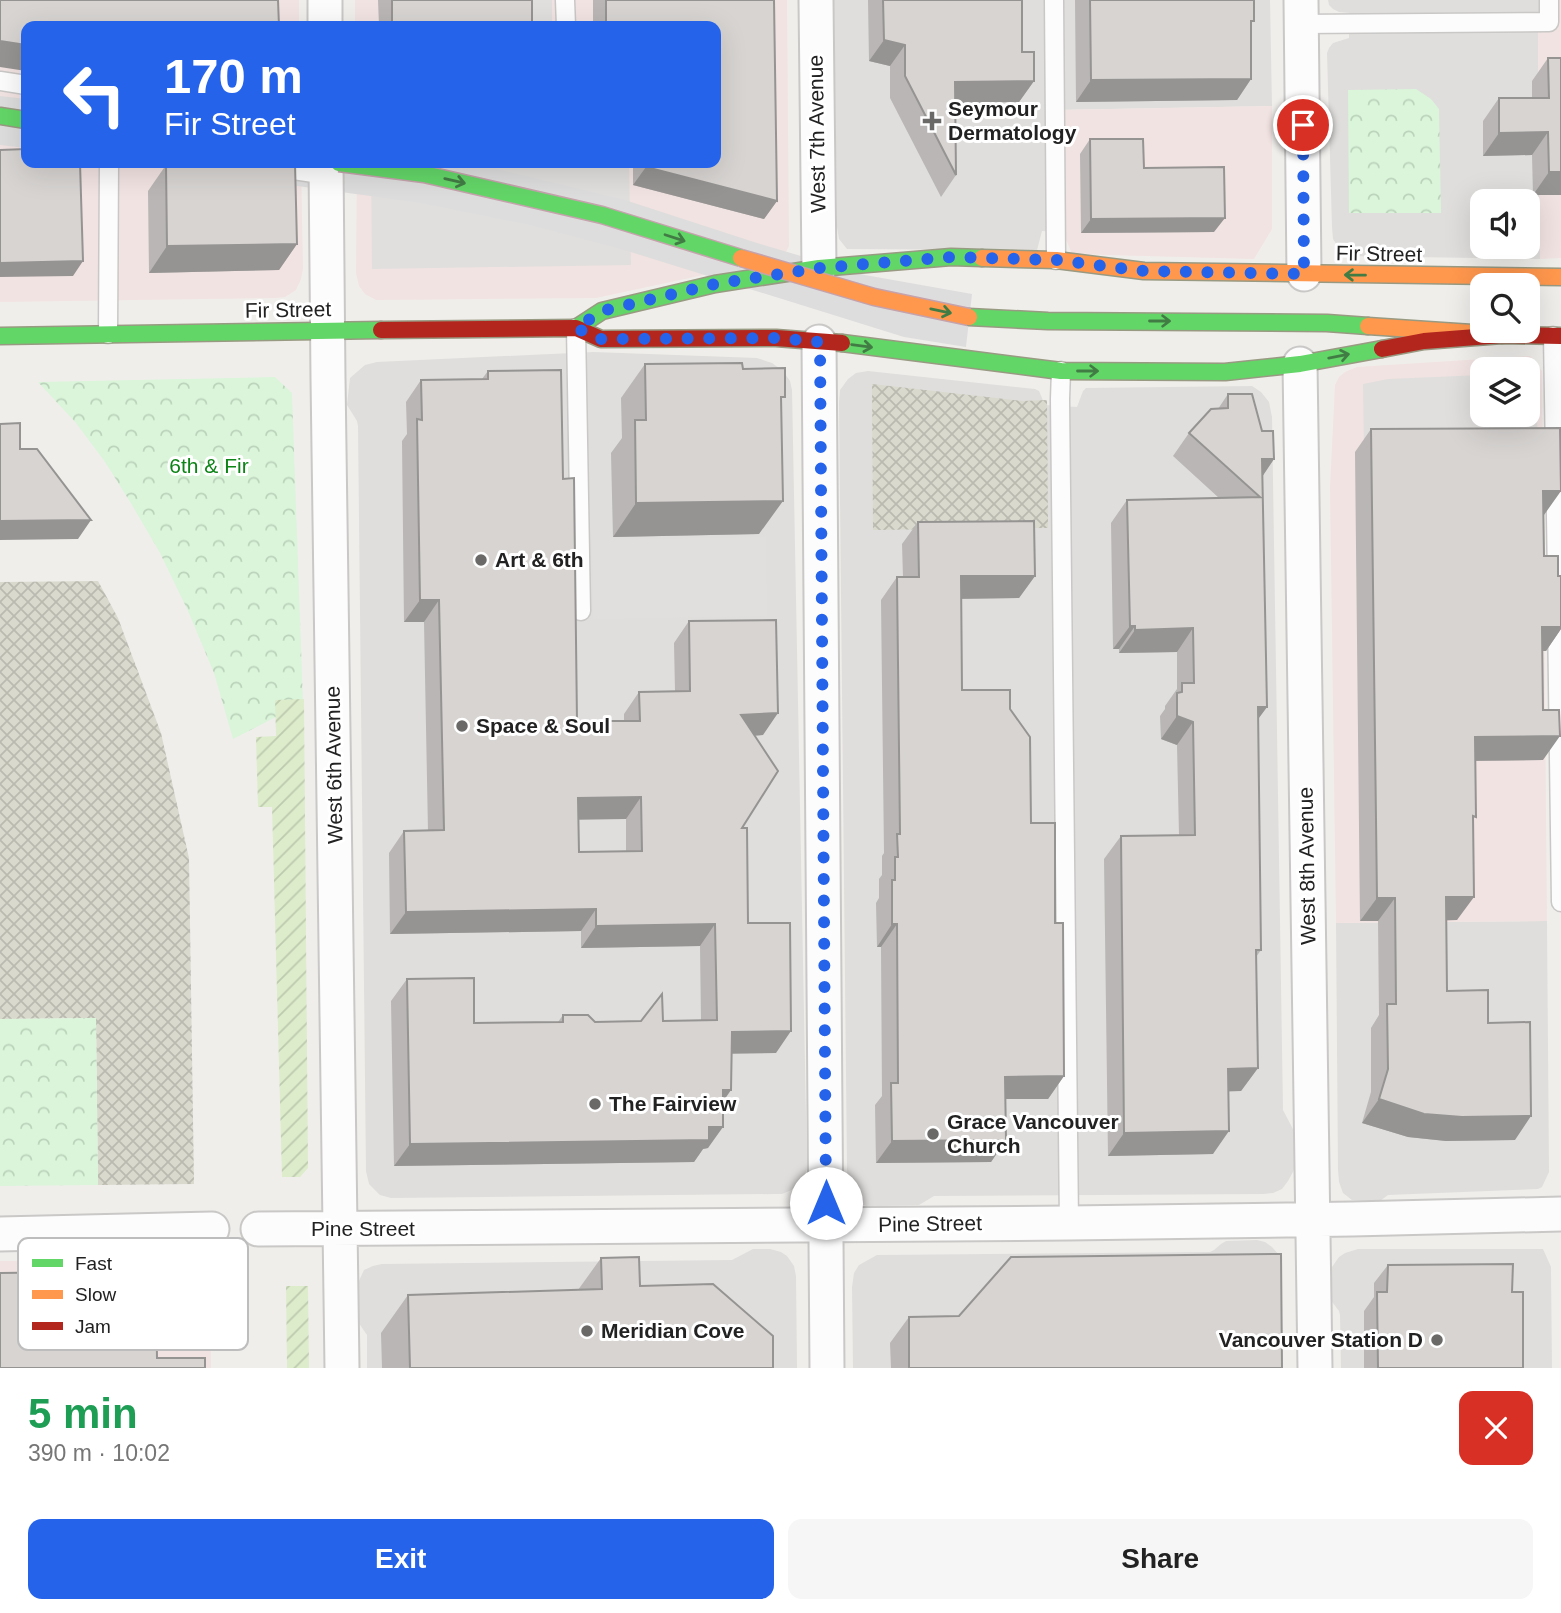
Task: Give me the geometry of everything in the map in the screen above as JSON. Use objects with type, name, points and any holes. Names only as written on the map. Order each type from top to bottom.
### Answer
[{"type":"main road","points":[[0,116],[21,119]]},
{"type":"main road","points":[[344,168],[424,174],[602,215],[874,297],[969,317],[1048,321],[1327,323],[1470,333]]},
{"type":"main road","name":"Fir Street","points":[[576,328],[602,311],[715,284],[819,268],[951,257],[1056,260],[1144,271],[1561,277]]},
{"type":"main road","name":"Fir Street","points":[[0,336],[576,328],[601,339],[776,338],[853,344],[1061,371],[1224,372],[1300,364],[1424,341],[1470,337]]},
{"type":"street","points":[[324,0],[325,21]]},
{"type":"street","name":"West 7th Avenue","points":[[816,0],[819,268]]},
{"type":"street","points":[[1301,12],[1304,274]]},
{"type":"street","name":"West 6th Avenue","points":[[331,168],[327,330],[342,1368]]},
{"type":"street","points":[[820,342],[827,1368]]},
{"type":"street","name":"West 8th Avenue","points":[[1300,364],[1315,1368]]},
{"type":"street","name":"Pine Street","points":[[258,1229],[1069,1223],[1561,1214]]},
{"type":"street","points":[[0,1234],[212,1229]]},
{"type":"lane","points":[[565,0],[566,21]]},
{"type":"lane","points":[[1054,0],[1056,260]]},
{"type":"lane","points":[[1301,12],[1549,22],[1549,0]]},
{"type":"lane","points":[[0,81],[21,84]]},
{"type":"lane","points":[[108,334],[109,168]]},
{"type":"lane","points":[[576,328],[581,611]]},
{"type":"lane","points":[[1557,336],[1561,902]]},
{"type":"lane","points":[[1061,371],[1069,1223]]},
{"type":"shaded area","points":[[0,0],[299,0],[299,21],[21,21],[21,168],[301,168],[303,269],[296,290],[285,297],[276,298],[0,302]]},
{"type":"shaded area","points":[[355,0],[787,0],[789,246],[783,258],[596,298],[376,300],[365,294],[359,286],[356,273],[357,168],[721,168],[721,21],[355,21]]},
{"type":"shaded area","points":[[518,0],[552,0],[552,21],[519,21]]},
{"type":"shaded area","points":[[834,0],[1270,0],[1272,106],[1055,110],[1056,232],[1042,231],[1037,250],[847,249],[839,239],[837,227]]},
{"type":"shaded area","points":[[1328,0],[1549,0],[1538,23],[1539,189],[1470,189],[1470,258],[1344,256],[1333,239],[1327,53],[1333,43],[1349,38],[1349,13],[1333,9]]},
{"type":"shaded area","points":[[1549,0],[1561,0],[1561,258],[1540,259],[1538,22]]},
{"type":"shaded area","points":[[1272,106],[1272,229],[1254,259],[1072,254],[1063,232],[1055,110]]},
{"type":"shaded area","points":[[371,168],[629,168],[631,265],[372,269]]},
{"type":"shaded area","points":[[594,352],[757,358],[772,363],[783,371],[790,381],[807,1169],[802,1183],[782,1194],[391,1198],[380,1195],[369,1184],[366,1171],[358,426],[347,405],[350,378],[365,365],[377,362]]},
{"type":"shaded area","points":[[1470,360],[1470,427],[1540,427],[1540,368],[1542,371],[1547,921],[1336,923],[1330,487],[1335,385],[1345,372],[1357,367]]},
{"type":"shaded area","points":[[868,371],[1035,389],[1039,391],[1045,405],[1077,407],[1086,388],[1252,386],[1269,402],[1272,417],[1283,1110],[1294,1131],[1294,1170],[1282,1189],[1264,1194],[934,1196],[919,1205],[878,1206],[866,1206],[858,1202],[849,1191],[839,403],[840,390],[848,379],[856,373]]},
{"type":"shaded area","points":[[1470,376],[1470,427],[1537,427],[1539,452],[1364,452],[1363,384],[1388,379]]},
{"type":"shaded area","points":[[872,384],[1023,401],[1047,400],[1048,528],[873,530]]},
{"type":"shaded area","points":[[766,537],[767,616],[593,619],[592,540]]},
{"type":"shaded area","points":[[98,581],[118,618],[161,733],[189,858],[194,1184],[98,1185],[96,1018],[0,1019],[0,582]]},
{"type":"shaded area","points":[[1547,921],[1549,1172],[1542,1187],[1388,1195],[1380,1201],[1352,1200],[1343,1193],[1338,1170],[1336,923]]},
{"type":"shaded area","points":[[1257,1240],[1272,1247],[1279,1255],[1281,1264],[1283,1368],[853,1368],[854,1273],[859,1265],[877,1255],[1210,1252],[1226,1241]]},
{"type":"shaded area","points":[[753,1249],[781,1252],[794,1266],[797,1368],[367,1368],[367,1335],[356,1319],[357,1285],[364,1270],[373,1266],[732,1260]]},
{"type":"shaded area","points":[[1358,1249],[1543,1249],[1551,1267],[1552,1368],[1341,1368],[1340,1315],[1330,1299],[1330,1278],[1332,1267],[1339,1257]]},
{"type":"shaded area","points":[[0,1261],[18,1261],[18,1350],[211,1350],[211,1368],[0,1368]]},
{"type":"green space","points":[[1416,89],[1431,99],[1439,109],[1441,213],[1349,213],[1348,90]]},
{"type":"green space","name":"6th & Fir","points":[[275,377],[292,393],[303,703],[233,739],[214,673],[160,553],[105,462],[76,423],[38,382]]},
{"type":"green space","points":[[304,699],[308,1168],[300,1177],[282,1177],[272,807],[258,807],[256,737],[276,736],[275,700]]},
{"type":"green space","points":[[96,1018],[98,1185],[0,1186],[0,1019]]},
{"type":"green space","points":[[286,1286],[308,1286],[309,1368],[287,1368]]},
{"type":"pier","points":[[0,96],[21,98],[21,147],[0,145]]},
{"type":"pier","points":[[167,168],[497,169],[625,200],[865,275],[972,294],[966,347],[904,337],[621,249],[530,225],[421,203]]},
{"type":"building","points":[[0,0],[278,0],[279,21],[21,21],[21,44],[0,41]]},
{"type":"building","points":[[392,0],[532,0],[532,21],[392,21]]},
{"type":"building","points":[[606,0],[774,0],[777,201],[650,168],[721,168],[721,21],[606,21]]},
{"type":"building","points":[[883,0],[1022,0],[1022,52],[1034,52],[1034,81],[955,82],[956,175],[905,76],[905,45],[884,40]]},
{"type":"building","points":[[1090,0],[1254,0],[1254,21],[1251,21],[1251,79],[1091,80]]},
{"type":"building","points":[[1548,58],[1561,58],[1561,172],[1549,172],[1548,132],[1499,133],[1499,98],[1549,98]]},
{"type":"building","points":[[1090,139],[1143,139],[1144,168],[1224,167],[1225,218],[1091,219]]},
{"type":"building","points":[[21,149],[21,168],[80,168],[83,261],[0,263],[0,150]]},
{"type":"building","points":[[166,168],[295,168],[297,244],[167,246]]},
{"type":"building","points":[[742,363],[743,369],[785,368],[785,397],[781,397],[783,501],[636,503],[635,420],[646,420],[645,364]]},
{"type":"building","points":[[561,370],[563,479],[574,478],[577,721],[640,721],[639,692],[690,691],[689,621],[776,620],[778,713],[741,715],[778,771],[742,828],[747,828],[748,923],[790,923],[791,1031],[732,1032],[731,1090],[723,1090],[723,1127],[709,1127],[709,1140],[410,1144],[407,979],[474,978],[474,1023],[563,1022],[563,1015],[588,1015],[595,1022],[641,1021],[662,994],[663,1021],[717,1020],[715,924],[596,926],[596,909],[406,912],[404,831],[444,830],[439,600],[420,600],[417,419],[422,420],[421,380],[488,379],[488,371]],"holes":[[[641,797],[642,851],[579,852],[578,798]]]},
{"type":"building","points":[[1228,394],[1252,394],[1262,431],[1273,431],[1274,459],[1262,459],[1267,707],[1258,707],[1261,950],[1256,950],[1258,1068],[1228,1069],[1229,1131],[1124,1133],[1121,836],[1195,835],[1193,722],[1177,716],[1177,693],[1182,692],[1182,683],[1194,683],[1193,628],[1135,630],[1135,626],[1130,626],[1127,500],[1260,497],[1189,433],[1211,409],[1228,408]]},
{"type":"building","points":[[20,423],[20,449],[37,449],[91,520],[0,521],[0,424]]},
{"type":"building","points":[[1560,428],[1561,491],[1543,491],[1544,556],[1558,556],[1558,576],[1561,576],[1561,627],[1542,627],[1543,710],[1559,710],[1560,736],[1475,737],[1474,897],[1446,897],[1447,991],[1488,990],[1488,1023],[1530,1022],[1531,1116],[1462,1117],[1424,1114],[1379,1099],[1388,1069],[1387,1004],[1396,1004],[1395,898],[1377,898],[1371,429]]},
{"type":"building","points":[[1034,521],[1035,576],[961,576],[962,690],[1010,690],[1010,709],[1030,737],[1031,823],[1055,823],[1055,923],[1063,923],[1064,1076],[1005,1077],[1006,1140],[892,1141],[891,1083],[898,1083],[897,924],[892,924],[892,880],[895,880],[895,857],[898,857],[897,834],[900,834],[897,577],[919,577],[918,522]]},
{"type":"building","points":[[1281,1254],[1282,1368],[909,1368],[909,1317],[959,1316],[1011,1257]]},
{"type":"building","points":[[639,1257],[640,1286],[713,1284],[773,1336],[773,1368],[410,1368],[408,1295],[602,1289],[601,1258]]},
{"type":"building","name":"Vancouver Station D","points":[[1513,1264],[1512,1292],[1523,1292],[1523,1368],[1378,1368],[1377,1292],[1387,1292],[1388,1265]]},
{"type":"building","points":[[0,1273],[18,1273],[18,1350],[157,1350],[157,1358],[205,1358],[205,1368],[0,1368]]},
{"type":"traffic: fast","points":[[0,116],[21,119]]},
{"type":"traffic: fast","points":[[378,168],[424,174],[602,215],[741,258]]},
{"type":"traffic: fast","points":[[576,328],[602,311],[715,284],[819,268],[951,257],[982,258]]},
{"type":"traffic: fast","points":[[969,317],[1048,321],[1327,323],[1368,326]]},
{"type":"traffic: fast","points":[[0,336],[381,330]]},
{"type":"traffic: fast","points":[[842,343],[1061,371],[1225,372],[1300,364],[1382,349]]},
{"type":"traffic: slow","points":[[741,258],[874,297],[969,317]]},
{"type":"traffic: slow","points":[[982,258],[1056,260],[1144,271],[1561,277]]},
{"type":"traffic: slow","points":[[1368,326],[1470,333]]},
{"type":"traffic: jam","points":[[381,330],[576,328],[601,339],[776,338],[842,343]]},
{"type":"traffic: jam","points":[[1382,349],[1424,341],[1502,335],[1561,336]]},
{"type":"place","name":"Seymour Dermatology","points":[[932,121]]},
{"type":"place","name":"Art & 6th","points":[[481,560]]},
{"type":"place","name":"Space & Soul","points":[[462,726]]},
{"type":"place","name":"The Fairview","points":[[595,1104]]},
{"type":"place","name":"Grace Vancouver Church","points":[[933,1134]]},
{"type":"place","name":"Meridian Cove","points":[[587,1331]]},
{"type":"place","name":"Vancouver Station D","points":[[1437,1340]]},
{"type":"route","points":[[826,1203],[820,342],[776,338],[601,339],[576,328],[602,311],[715,284],[852,264],[951,257],[1056,260],[1144,271],[1304,274],[1303,125]]}]
